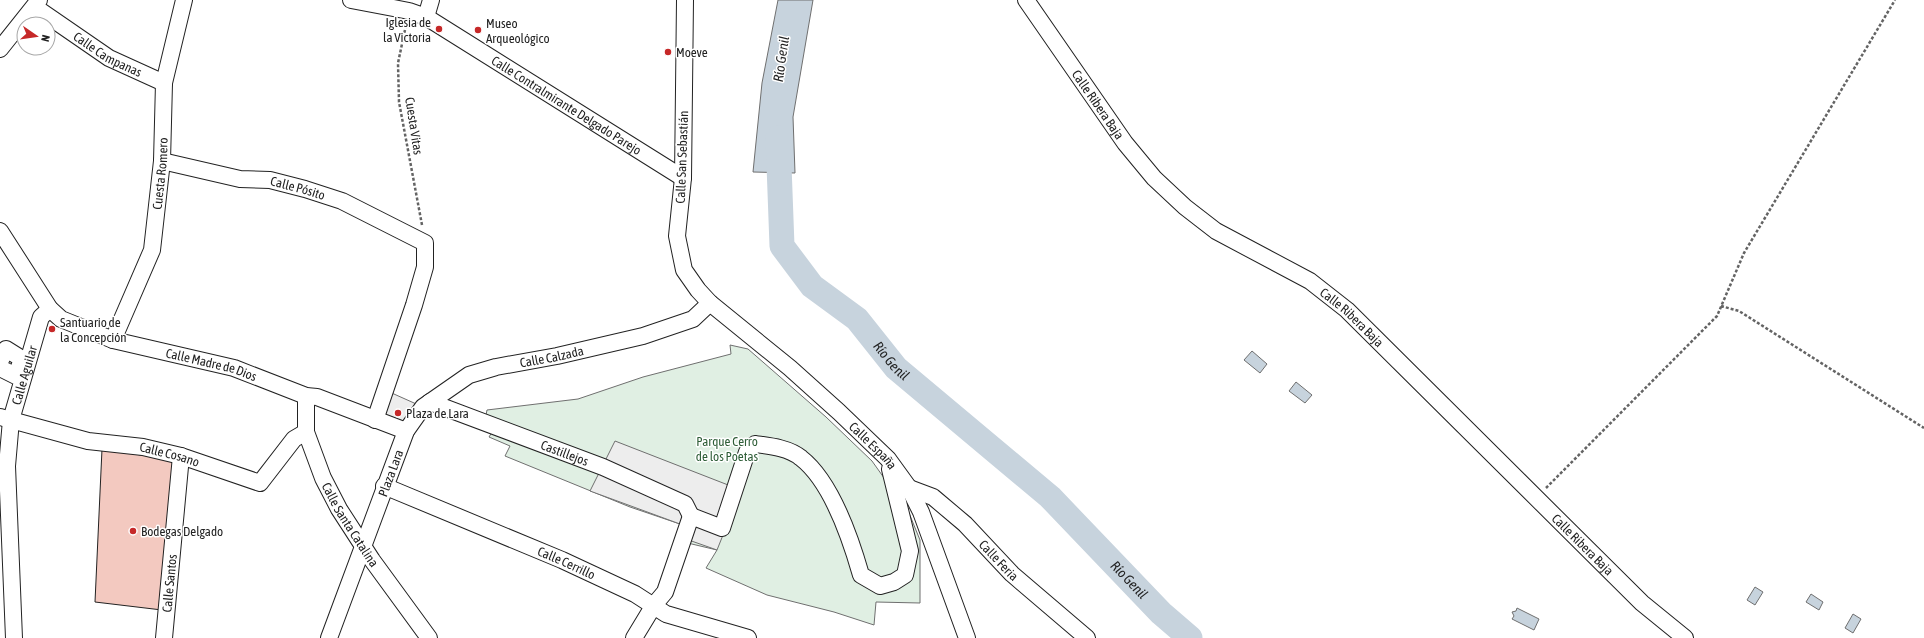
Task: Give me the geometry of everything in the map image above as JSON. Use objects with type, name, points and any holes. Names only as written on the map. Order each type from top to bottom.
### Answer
[{"type":"street","name":"Cuesta Romero","points":[[113,340],[152,250],[162,161],[164,83],[184,0]]},
{"type":"street","name":"Calle Contralmirante Delgado Parejo","points":[[351,0],[408,11],[426,17],[683,178]]},
{"type":"street","points":[[426,17],[431,0]]},
{"type":"street","name":"Calle San Sebastián","points":[[685,0],[683,178],[677,236],[684,270],[690,280],[710,303]]},
{"type":"street","name":"Calle Ribera Baja","points":[[1026,0],[1125,143],[1154,178],[1184,208],[1216,231],[1310,281],[1347,310],[1642,603],[1685,638]]},
{"type":"street","name":"Calle Campanas","points":[[37,3],[109,58],[164,83]]},
{"type":"street","points":[[0,50],[37,3]]},
{"type":"street","name":"Calle Pósito","points":[[162,161],[240,179],[270,180],[305,189],[342,201],[425,243]]},
{"type":"street","points":[[0,231],[50,309]]},
{"type":"street","points":[[406,431],[375,420],[414,306],[425,267],[425,243]]},
{"type":"street","name":"Calle Calzada","points":[[406,431],[423,407],[469,375],[496,367],[557,356],[643,336],[693,319],[710,303]]},
{"type":"street","name":"Calle España","points":[[710,303],[823,397],[888,460],[908,488],[921,512],[964,636]]},
{"type":"street","name":"Calle Madre de Dios","points":[[50,309],[61,319],[113,340],[234,368],[306,396],[317,398],[375,420]]},
{"type":"street","name":"Calle Aguilar","points":[[14,638],[5,419],[41,317],[50,309]]},
{"type":"street","points":[[0,362],[6,349],[22,359],[16,376],[0,368]]},
{"type":"street","name":"Calle Santa Catalina","points":[[306,396],[306,432],[323,478],[340,509],[363,545],[430,638]]},
{"type":"street","name":"Castillejos","points":[[430,402],[478,418],[537,444],[603,467],[686,504],[691,516]]},
{"type":"street","name":"Calle Cosano","points":[[5,419],[88,441],[143,447],[181,456],[260,482],[294,439],[306,432]]},
{"type":"street","name":"Plaza Lara","points":[[329,638],[384,486],[406,431]]},
{"type":"street","points":[[634,638],[654,605],[665,592],[691,516],[722,528],[747,452],[755,444],[778,448],[801,458],[817,476],[835,504],[852,543],[861,575],[880,586],[894,582],[905,575],[910,551],[888,460]]},
{"type":"street","name":"Calle Santos","points":[[164,638],[181,456]]},
{"type":"street","name":"Calle Cerrillo","points":[[384,486],[562,560],[635,594],[666,614],[748,638]]},
{"type":"street","name":"Calle Feria","points":[[908,488],[934,497],[965,524],[1012,574],[1087,638]]},
{"type":"path","points":[[1536,498],[1717,316],[1744,253],[1895,0]]},
{"type":"path","name":"Cuesta Vitas","points":[[408,11],[398,62],[399,102],[425,243]]},
{"type":"path","points":[[1721,306],[1739,311],[1924,428]]},
{"type":"green space","name":"Parque Cerro de los Poetas","points":[[730,345],[748,349],[826,417],[872,461],[909,513],[920,540],[920,603],[876,602],[874,625],[834,612],[767,595],[706,568],[717,550],[675,540],[680,524],[630,507],[505,456],[510,446],[489,437],[494,429],[486,415],[487,410],[578,399],[643,377],[731,354]]},
{"type":"shaded area","name":"Plaza de Lara","points":[[385,390],[423,407],[406,431],[375,420]]},
{"type":"shaded area","points":[[615,441],[741,490],[717,550],[683,538],[680,524],[590,491]]},
{"type":"water","points":[[778,0],[813,0],[793,117],[795,173],[753,172],[762,83]]},
{"type":"water","points":[[1252,351],[1267,364],[1260,373],[1244,360]]},
{"type":"water","points":[[1296,382],[1312,395],[1305,403],[1289,391]]},
{"type":"water","points":[[1755,587],[1763,592],[1755,605],[1747,600]]},
{"type":"water","points":[[1811,594],[1823,602],[1819,610],[1806,602]]},
{"type":"water","points":[[1517,608],[1539,619],[1534,630],[1512,619],[1514,616],[1512,612],[1516,611]]},
{"type":"water","points":[[1853,614],[1861,619],[1853,633],[1845,628]]},
{"type":"building","name":"Bodegas Delgado","points":[[102,449],[174,460],[162,610],[95,602]]},
{"type":"waterway","name":"Río Genil","points":[[778,138],[782,246],[812,286],[857,319],[896,368],[1050,497],[1161,613],[1190,638]]},
{"type":"place","name":"Iglesia de la Victoria","points":[[439,29]]},
{"type":"place","name":"Museo Arqueológico","points":[[478,30]]},
{"type":"place","name":"Moeve","points":[[668,52]]},
{"type":"place","name":"Santuario de la Concepción","points":[[52,329]]},
{"type":"place","name":"Plaza de Lara","points":[[398,413]]},
{"type":"place","name":"Bodegas Delgado","points":[[133,531]]}]
